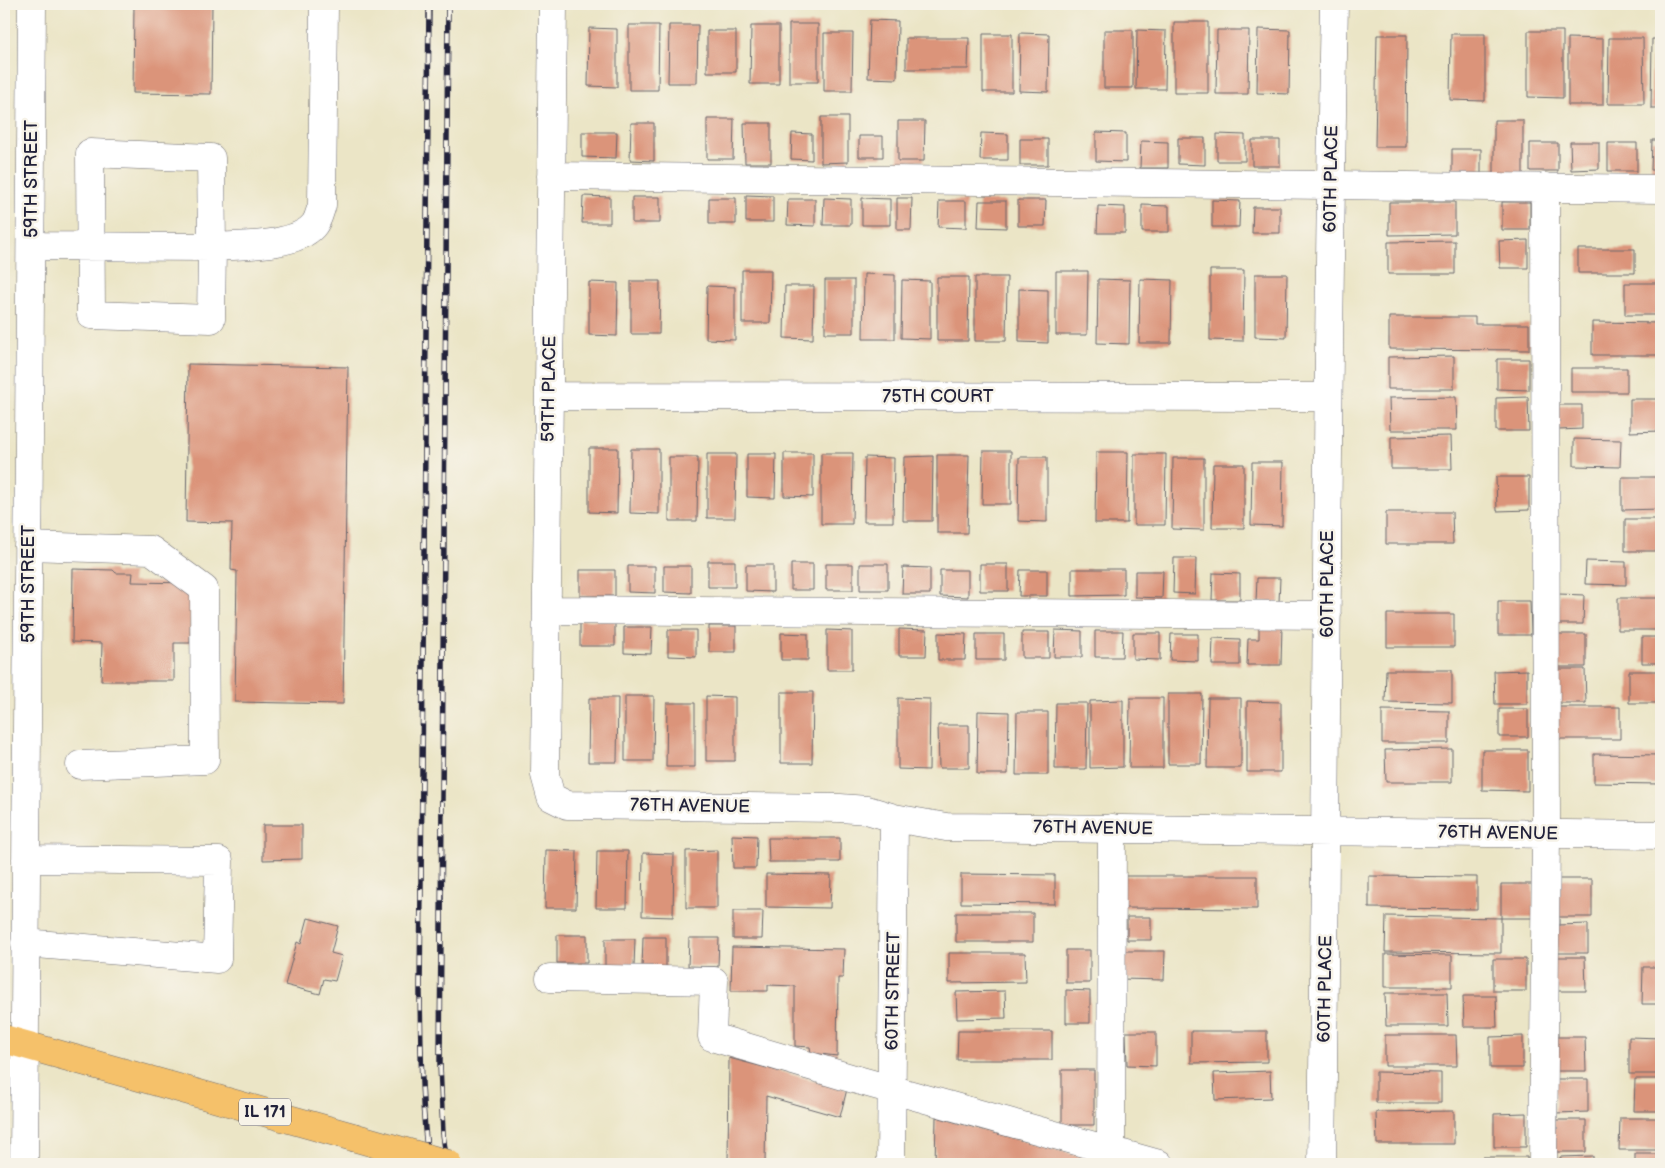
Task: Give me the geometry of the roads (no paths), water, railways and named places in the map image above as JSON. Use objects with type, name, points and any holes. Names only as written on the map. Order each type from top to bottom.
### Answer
[{"type":"main road","name":"IL 171","points":[[14,1041],[448,1164]]},
{"type":"street","name":"59TH STREET","points":[[24,1164],[14,1041],[25,943],[26,859],[15,783],[15,730],[28,546],[32,4]]},
{"type":"street","points":[[31,246],[212,247],[283,240],[300,236],[314,225],[322,205],[324,4]]},
{"type":"street","name":"59TH PLACE","points":[[545,775],[553,4]]},
{"type":"street","name":"60TH PLACE","points":[[1322,1164],[1326,831],[1327,397],[1334,4]]},
{"type":"street","points":[[90,153],[211,158],[212,247],[211,320],[91,315],[90,153]]},
{"type":"street","points":[[551,176],[1661,188]]},
{"type":"street","points":[[1543,1164],[1546,833],[1545,188]]},
{"type":"street","name":"75TH COURT","points":[[548,396],[1327,397]]},
{"type":"street","points":[[28,546],[151,550],[204,589],[205,760],[80,765]]},
{"type":"street","points":[[547,610],[1327,615]]},
{"type":"street","name":"76TH AVENUE","points":[[545,775],[551,797],[567,805],[840,808],[867,810],[894,818],[946,826],[1661,834]]},
{"type":"street","name":"60TH STREET","points":[[890,1164],[894,818]]},
{"type":"street","points":[[1111,1152],[1112,828]]},
{"type":"street","points":[[25,943],[217,959],[219,861],[26,859]]},
{"type":"street","points":[[550,978],[714,981],[712,1037],[1111,1152],[1159,1164]]},
{"type":"railway","points":[[429,4],[420,993],[423,1101],[429,1164]]},
{"type":"railway","points":[[447,1164],[443,1134],[440,1064],[448,4]]}]
